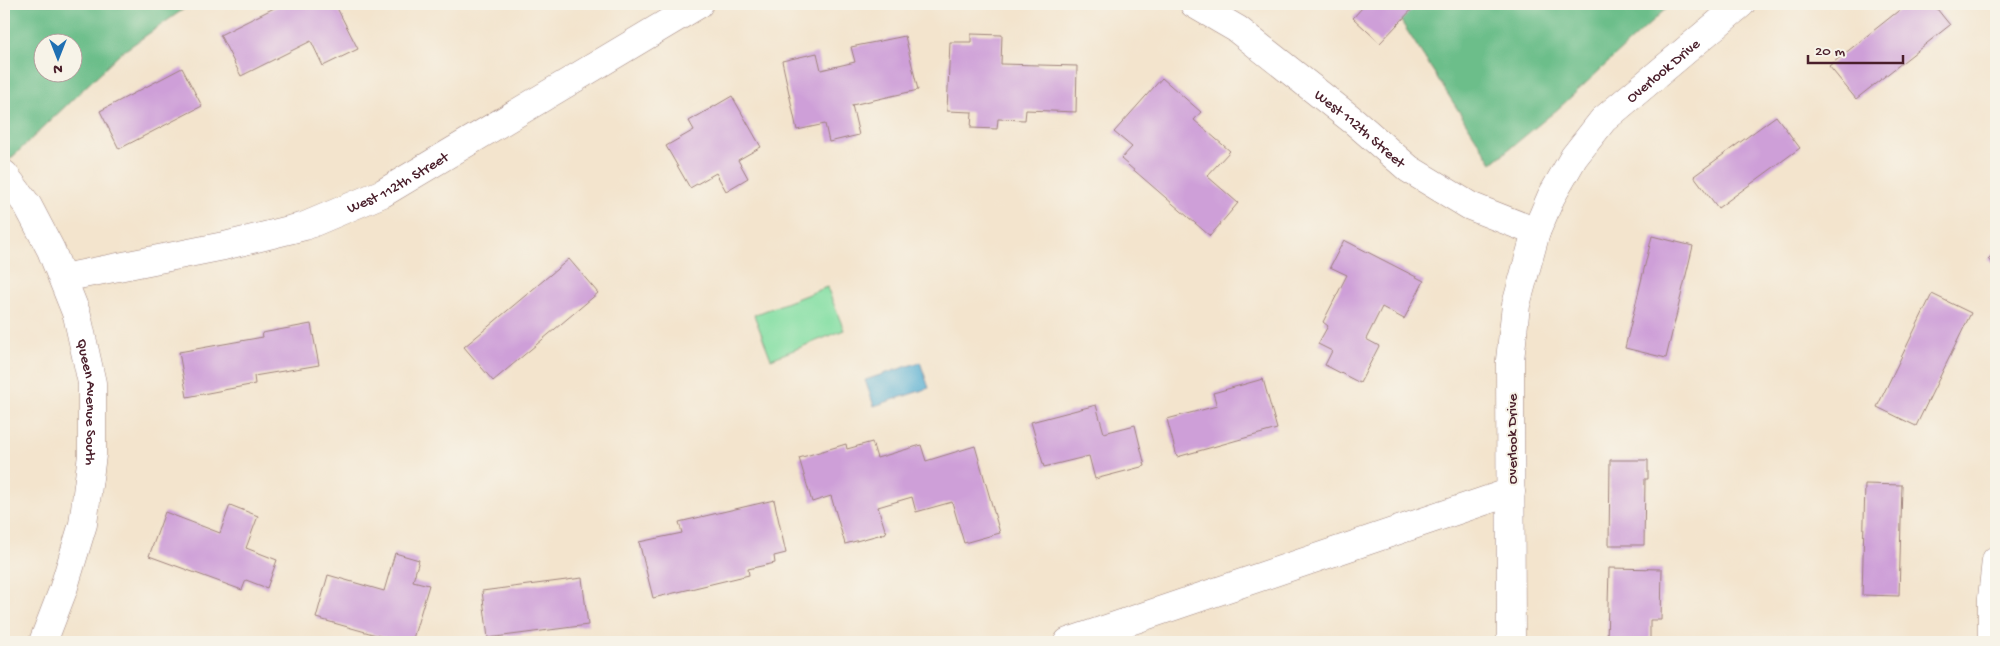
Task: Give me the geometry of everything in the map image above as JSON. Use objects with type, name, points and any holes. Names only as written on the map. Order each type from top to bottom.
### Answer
[{"type":"street","name":"West 112th Street","points":[[63,278],[224,246],[305,226],[383,193],[699,4]]},
{"type":"street","name":"West 112th Street","points":[[1194,4],[1237,29],[1354,122],[1409,169],[1470,206],[1536,232]]},
{"type":"street","name":"Overlook Drive","points":[[1068,642],[1511,492],[1510,360],[1516,305],[1536,232],[1551,197],[1574,157],[1603,120],[1740,4]]},
{"type":"street","name":"Queen Avenue South","points":[[4,174],[28,206],[63,278],[77,315],[92,383],[92,454],[83,524],[63,590],[43,642]]},
{"type":"street","points":[[1511,492],[1511,642]]},
{"type":"street","points":[[1992,642],[1992,598],[1996,560]]},
{"type":"green space","points":[[4,4],[191,4],[121,53],[4,165]]},
{"type":"green space","points":[[1390,4],[1671,4],[1559,108],[1492,163]]},
{"type":"green space","points":[[827,287],[844,330],[771,359],[754,315]]},
{"type":"water","points":[[920,362],[929,388],[874,406],[865,380]]},
{"type":"building","points":[[282,4],[335,4],[358,49],[323,66],[311,41],[241,76],[220,35]]},
{"type":"building","points":[[1358,4],[1417,4],[1380,43],[1353,18],[1362,8]]},
{"type":"building","points":[[1907,4],[1933,4],[1950,25],[1856,99],[1829,66]]},
{"type":"building","points":[[971,34],[1002,35],[1001,64],[1077,66],[1076,112],[1026,110],[1025,120],[998,119],[997,129],[971,128],[972,112],[947,111],[950,42],[971,42]]},
{"type":"building","points":[[905,36],[918,90],[852,105],[859,135],[829,142],[825,124],[797,130],[782,61],[817,53],[821,70],[855,62],[851,47]]},
{"type":"building","points":[[182,68],[202,106],[119,149],[100,111]]},
{"type":"building","points":[[1162,78],[1201,112],[1194,120],[1230,151],[1207,176],[1238,203],[1210,236],[1121,159],[1132,147],[1114,132]]},
{"type":"building","points":[[732,96],[761,147],[738,160],[748,178],[726,191],[716,173],[690,188],[666,146],[694,130],[689,121]]},
{"type":"building","points":[[1776,116],[1800,148],[1718,208],[1694,176]]},
{"type":"building","points":[[1652,236],[1693,246],[1666,358],[1625,348]]},
{"type":"building","points":[[1344,240],[1424,281],[1404,319],[1382,307],[1366,339],[1379,346],[1360,383],[1325,365],[1332,351],[1318,344],[1328,326],[1323,322],[1347,275],[1330,267]]},
{"type":"building","points":[[1996,251],[1996,268],[1988,259]]},
{"type":"building","points":[[569,259],[598,293],[493,381],[464,347]]},
{"type":"building","points":[[1932,294],[1971,313],[1916,426],[1877,407]]},
{"type":"building","points":[[311,324],[319,365],[254,376],[255,384],[187,397],[179,352],[263,337],[262,333]]},
{"type":"building","points":[[1263,379],[1277,429],[1177,457],[1167,419],[1217,406],[1213,393]]},
{"type":"building","points":[[1096,405],[1104,433],[1135,425],[1145,466],[1095,479],[1089,456],[1044,467],[1031,422]]},
{"type":"building","points":[[872,442],[877,458],[921,445],[926,461],[975,446],[1000,533],[964,543],[952,502],[916,512],[912,497],[878,507],[886,533],[845,544],[831,496],[812,502],[799,458],[846,444],[847,449]]},
{"type":"building","points":[[1610,460],[1648,460],[1648,479],[1645,479],[1644,545],[1609,545]]},
{"type":"building","points":[[1865,484],[1902,485],[1899,596],[1862,595]]},
{"type":"building","points":[[774,500],[786,553],[774,556],[775,563],[748,569],[749,575],[653,598],[639,542],[682,533],[679,522]]},
{"type":"building","points":[[230,505],[258,516],[246,548],[277,560],[267,588],[246,580],[242,590],[149,556],[165,512],[220,533]]},
{"type":"building","points":[[395,553],[419,560],[413,581],[429,585],[412,642],[401,642],[316,618],[328,575],[384,591]]},
{"type":"building","points":[[1609,568],[1662,569],[1661,620],[1650,620],[1650,642],[1607,642]]},
{"type":"building","points":[[582,578],[588,625],[488,638],[482,591]]}]
